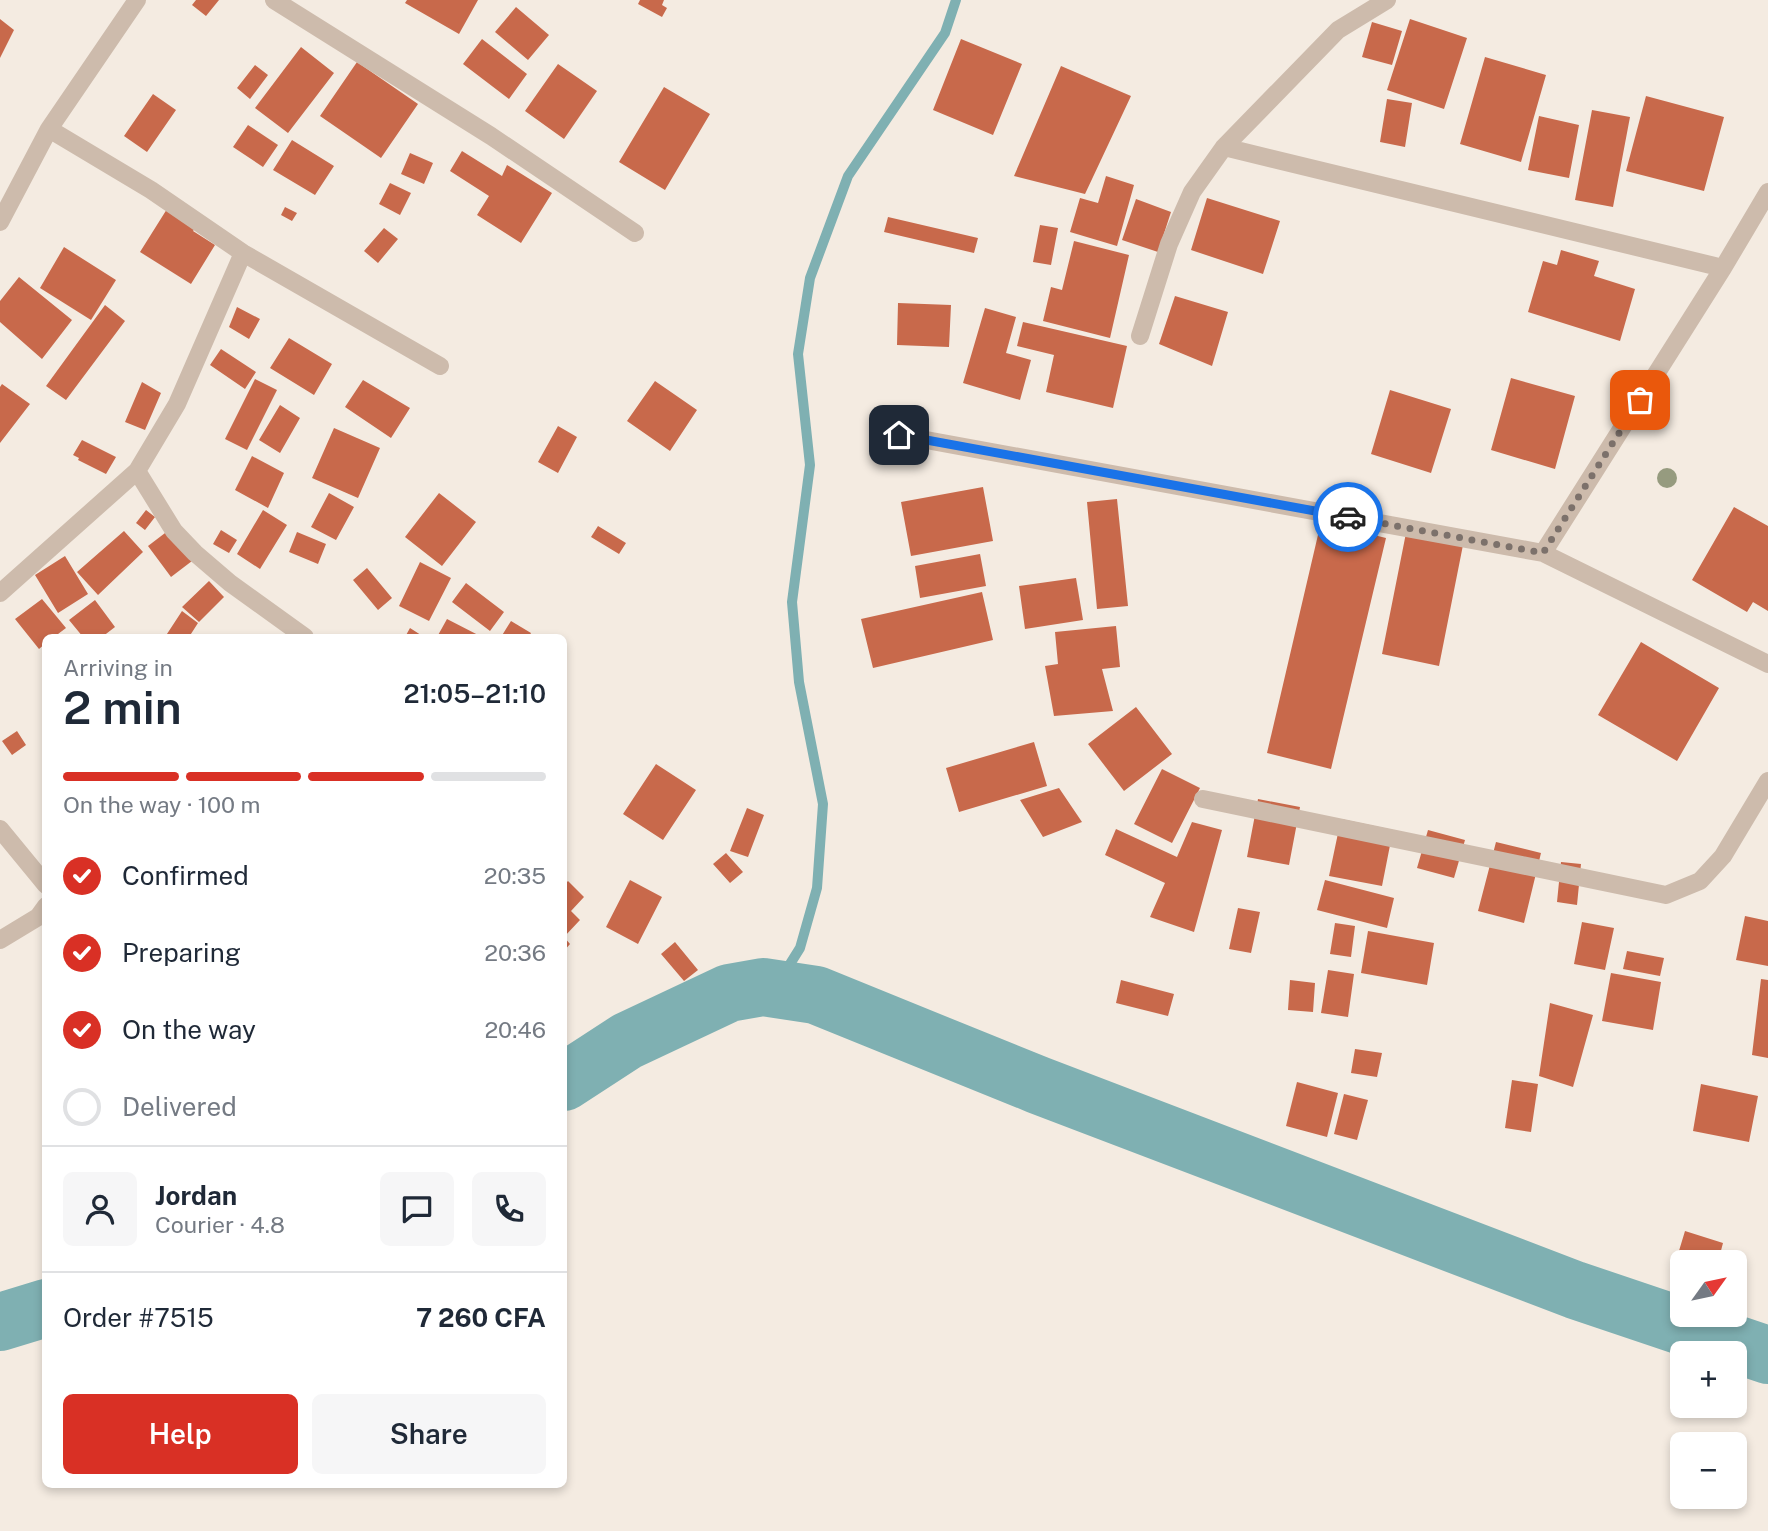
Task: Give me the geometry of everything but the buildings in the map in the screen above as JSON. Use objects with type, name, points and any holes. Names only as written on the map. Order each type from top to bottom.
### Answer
[{"type":"street","points":[[0,222],[49,129],[136,0]]},
{"type":"street","points":[[274,0],[491,135],[635,233]]},
{"type":"street","points":[[1140,336],[1178,223],[1192,192],[1224,147],[1339,30],[1387,0]]},
{"type":"street","points":[[49,129],[152,190],[243,253],[440,366]]},
{"type":"street","points":[[1224,147],[1723,268]]},
{"type":"street","points":[[1543,553],[1768,192]]},
{"type":"street","points":[[0,593],[137,471],[177,404],[243,253]]},
{"type":"street","points":[[899,435],[1543,553],[1768,664]]},
{"type":"street","points":[[137,471],[174,531],[195,553],[230,583],[301,634]]},
{"type":"street","points":[[1203,799],[1667,895],[1700,881],[1723,856],[1768,781]]},
{"type":"street","points":[[0,829],[42,880]]},
{"type":"street","points":[[0,940],[38,917],[42,912]]},
{"type":"waterway","points":[[775,988],[800,948],[817,888],[823,804],[799,682],[792,602],[810,465],[798,354],[810,278],[848,176],[945,33],[956,0]]},
{"type":"waterway","points":[[567,1080],[627,1041],[729,993],[763,987],[816,995],[1038,1085],[1575,1290],[1768,1355]]},
{"type":"waterway","points":[[0,1322],[42,1309]]},
{"type":"way so far","points":[[1348,517],[1543,553],[1640,400]]},
{"type":"route","points":[[899,435],[1348,517]]}]
